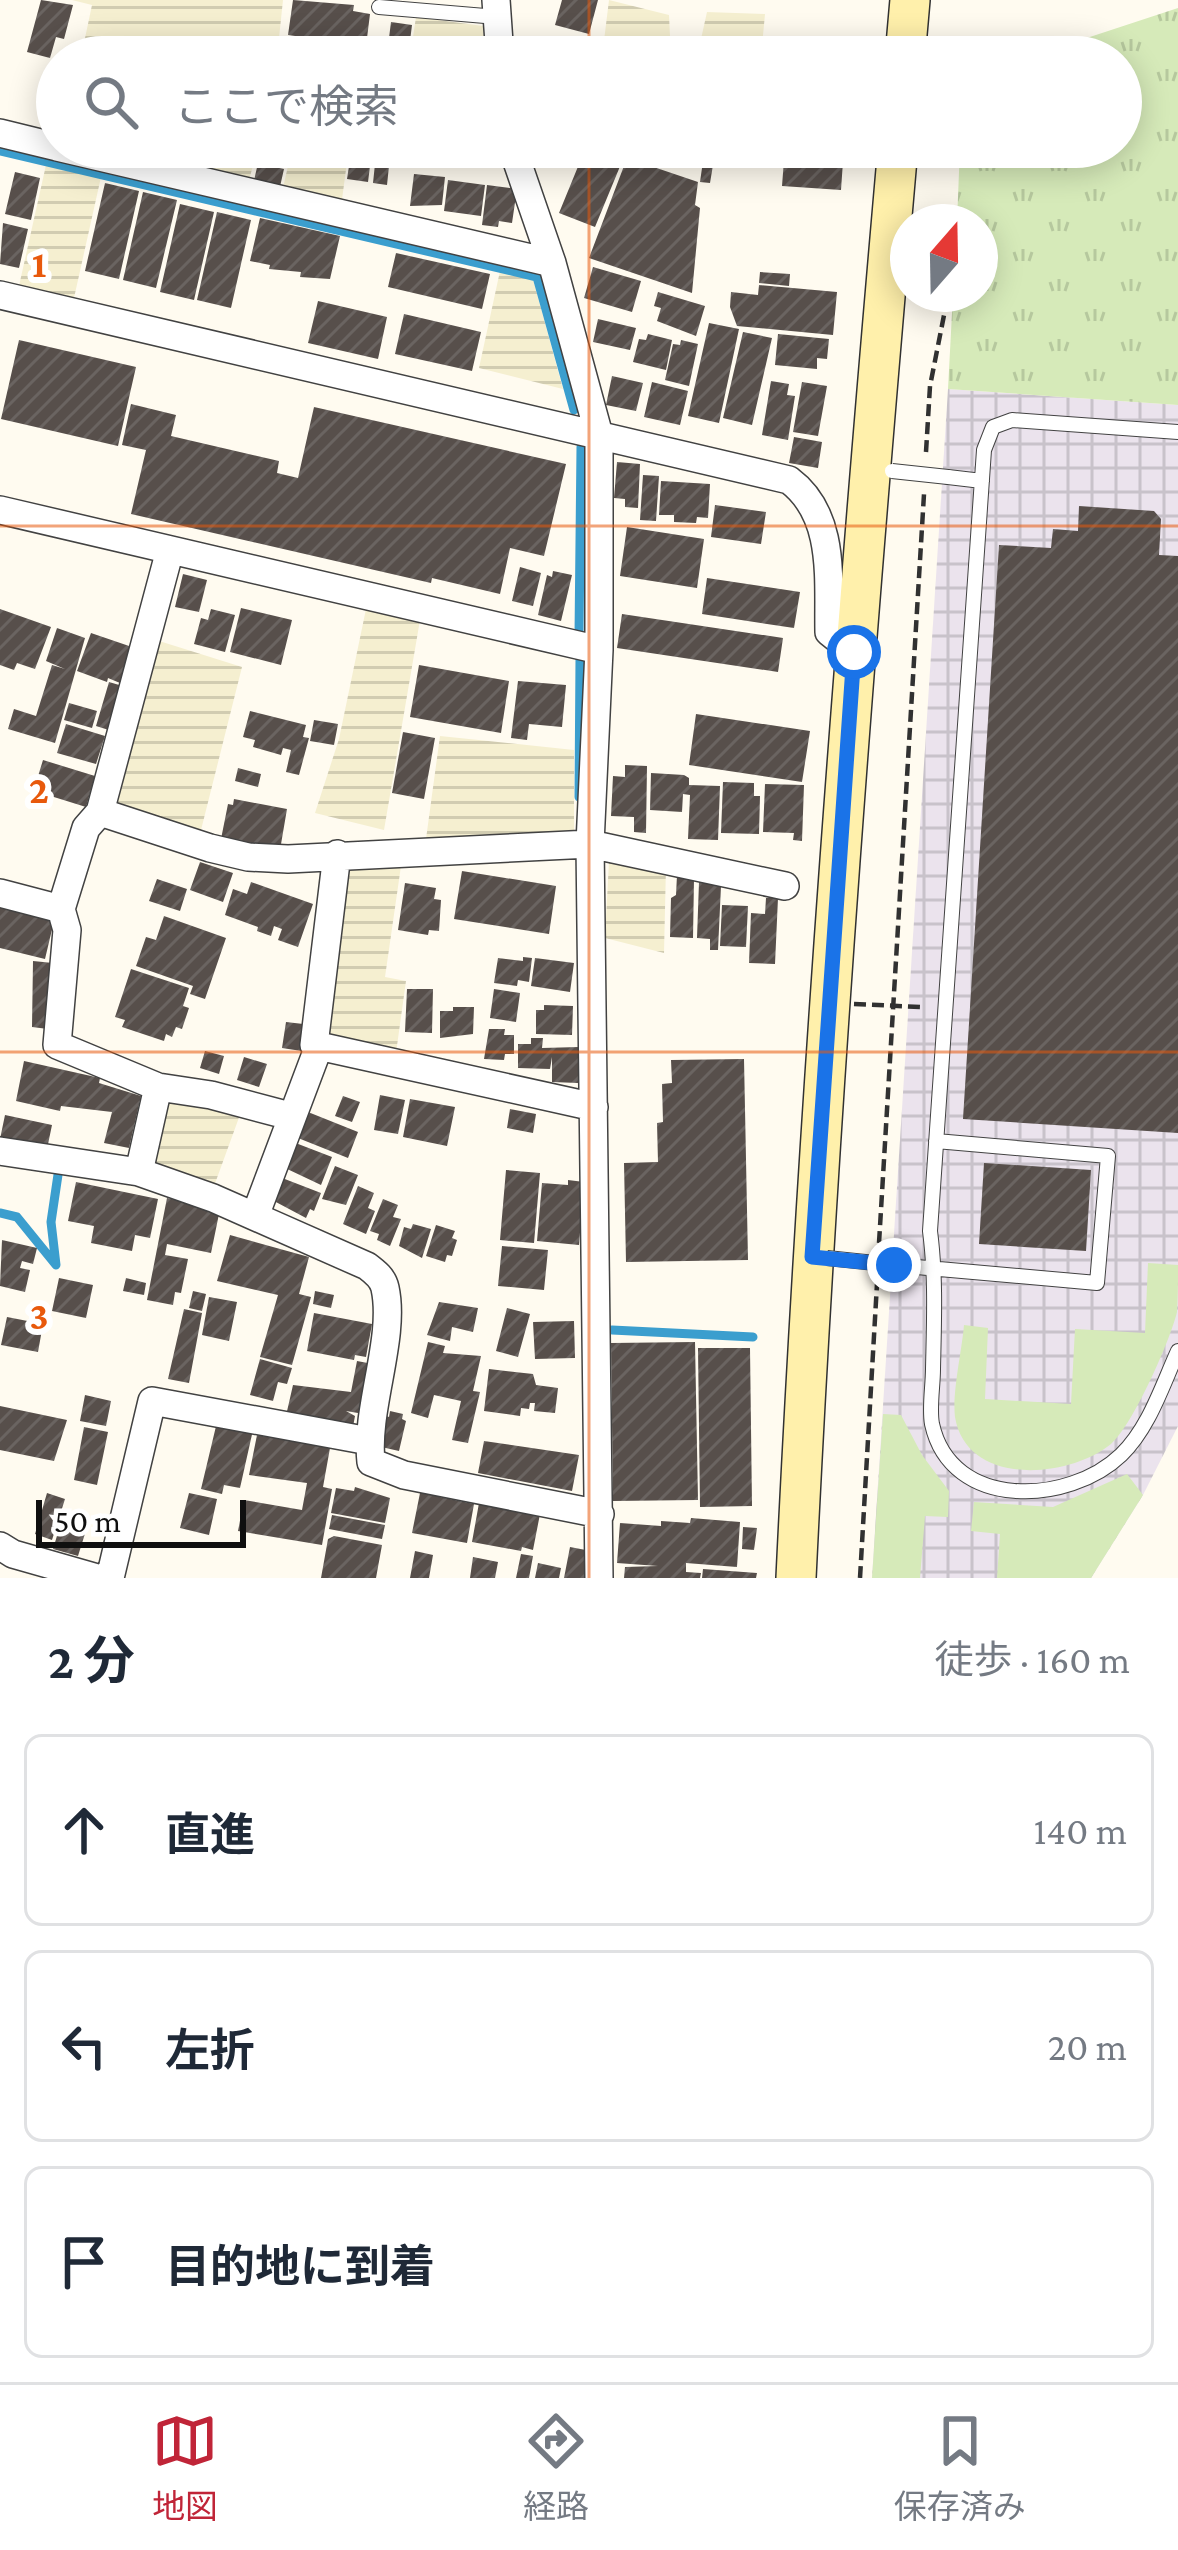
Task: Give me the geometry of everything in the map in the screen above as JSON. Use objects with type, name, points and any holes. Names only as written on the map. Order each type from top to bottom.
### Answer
[{"type":"street","points":[[907,36],[910,0]]},
{"type":"street","points":[[0,134],[36,142]]},
{"type":"street","points":[[147,168],[552,263]]},
{"type":"street","points":[[519,168],[552,263],[599,435],[599,650],[590,844],[599,1578]]},
{"type":"street","points":[[796,1578],[854,652],[881,470],[897,168]]},
{"type":"street","points":[[1,298],[789,480],[808,495],[821,517],[829,632],[854,652]]},
{"type":"street","points":[[0,510],[599,650]]},
{"type":"street","points":[[170,550],[100,812],[86,828],[61,909],[67,930],[57,1045],[158,1087],[290,1116]]},
{"type":"street","points":[[100,812],[248,857],[288,860],[590,844],[784,886]]},
{"type":"street","points":[[337,854],[314,1045],[594,1107]]},
{"type":"street","points":[[0,893],[61,909]]},
{"type":"street","points":[[254,1216],[319,1046]]},
{"type":"street","points":[[139,1172],[158,1087]]},
{"type":"street","points":[[0,1151],[139,1172],[367,1266],[385,1285],[371,1462],[404,1474],[600,1514]]},
{"type":"street","points":[[110,1578],[152,1401],[369,1442]]},
{"type":"street","points":[[0,1546],[97,1578]]},
{"type":"lane","points":[[379,7],[496,9]]},
{"type":"lane","points":[[1178,432],[1012,420],[993,427],[984,449],[930,1231],[935,1269],[932,1424],[946,1454],[974,1483],[1003,1491],[1049,1490],[1094,1475],[1121,1455],[1143,1427],[1178,1351]]},
{"type":"lane","points":[[881,470],[982,481]]},
{"type":"lane","points":[[819,1257],[1096,1283],[1108,1156],[936,1141]]},
{"type":"path","points":[[926,458],[930,386],[946,312]]},
{"type":"path","points":[[879,1244],[925,482]]},
{"type":"path","points":[[854,1004],[921,1007]]},
{"type":"path","points":[[860,1578],[886,1266]]},
{"type":"shaded area","points":[[72,0],[283,0],[279,36],[85,36],[92,5]]},
{"type":"shaded area","points":[[609,0],[669,15],[670,36],[605,36]]},
{"type":"shaded area","points":[[707,12],[765,14],[763,36],[702,36]]},
{"type":"shaded area","points":[[416,17],[483,26],[484,36],[413,36]]},
{"type":"shaded area","points":[[45,168],[101,177],[74,298],[19,286]]},
{"type":"shaded area","points":[[184,168],[252,168],[248,184]]},
{"type":"shaded area","points":[[288,168],[346,168],[341,207],[282,192]]},
{"type":"shaded area","points":[[500,271],[533,279],[563,389],[479,368]]},
{"type":"shaded area","points":[[948,389],[1178,405],[1178,1426],[1143,1495],[1091,1578],[872,1578]]},
{"type":"shaded area","points":[[366,609],[420,620],[384,830],[315,813],[339,739]]},
{"type":"shaded area","points":[[156,640],[242,667],[200,834],[111,807]]},
{"type":"shaded area","points":[[440,736],[574,750],[574,834],[426,839]]},
{"type":"shaded area","points":[[402,859],[385,977],[406,981],[396,1053],[322,1038],[343,862]]},
{"type":"shaded area","points":[[609,861],[666,866],[664,953],[605,938]]},
{"type":"shaded area","points":[[167,1094],[241,1112],[213,1189],[151,1167]]},
{"type":"green space","points":[[1178,8],[1178,405],[948,389],[952,312],[998,312],[998,204],[958,204],[959,168],[1142,168],[1142,36],[1093,36]]},
{"type":"green space","points":[[1148,1263],[1178,1265],[1177,1312],[1150,1382],[1120,1434],[1093,1456],[1047,1469],[999,1466],[979,1456],[963,1440],[955,1417],[964,1325],[988,1328],[985,1399],[1071,1404],[1075,1329],[1145,1333]]},
{"type":"green space","points":[[883,1414],[901,1415],[922,1455],[949,1491],[948,1517],[925,1516],[920,1578],[872,1578]]},
{"type":"green space","points":[[1127,1474],[1143,1495],[1091,1578],[997,1578],[1000,1534],[971,1531],[974,1502],[1053,1507]]},
{"type":"building","points":[[41,0],[73,5],[65,36],[36,36],[36,54],[27,52]]},
{"type":"building","points":[[293,0],[354,5],[353,11],[370,14],[367,36],[288,35]]},
{"type":"building","points":[[562,0],[598,0],[589,34],[555,25]]},
{"type":"building","points":[[391,22],[412,25],[411,36],[389,36]]},
{"type":"building","points":[[257,168],[284,169],[279,191],[253,185]]},
{"type":"building","points":[[349,168],[370,168],[368,182],[347,179]]},
{"type":"building","points":[[375,168],[389,168],[387,185],[373,183]]},
{"type":"building","points":[[577,168],[619,168],[595,227],[559,213]]},
{"type":"building","points":[[623,168],[657,168],[698,182],[692,293],[589,258]]},
{"type":"building","points":[[702,168],[712,168],[710,183],[700,182]]},
{"type":"building","points":[[783,168],[843,168],[841,190],[782,186]]},
{"type":"building","points":[[15,172],[40,178],[31,220],[5,214]]},
{"type":"building","points":[[414,174],[445,177],[442,205],[410,206]]},
{"type":"building","points":[[448,180],[485,185],[481,216],[444,211]]},
{"type":"building","points":[[105,183],[139,191],[119,279],[85,271]]},
{"type":"building","points":[[487,185],[517,189],[512,223],[482,225]]},
{"type":"building","points":[[143,192],[177,200],[156,288],[123,280]]},
{"type":"building","points":[[180,204],[214,212],[194,300],[160,292]]},
{"type":"building","points":[[217,212],[251,220],[231,308],[197,300]]},
{"type":"building","points":[[260,218],[340,236],[330,279],[300,277],[301,272],[269,269],[270,265],[250,261]]},
{"type":"building","points":[[3,223],[28,229],[19,268],[0,264]]},
{"type":"building","points":[[396,253],[490,274],[482,309],[388,287]]},
{"type":"building","points":[[593,267],[641,281],[632,312],[584,298]]},
{"type":"building","points":[[760,272],[790,274],[789,286],[759,283]]},
{"type":"building","points":[[759,285],[837,292],[833,335],[737,326],[731,292],[758,295]]},
{"type":"building","points":[[658,292],[705,306],[696,336],[657,321]]},
{"type":"building","points":[[318,301],[387,317],[378,359],[308,343]]},
{"type":"building","points":[[404,314],[481,332],[472,371],[395,354]]},
{"type":"building","points":[[598,319],[636,328],[630,350],[593,342]]},
{"type":"building","points":[[709,323],[739,329],[719,423],[688,416]]},
{"type":"building","points":[[743,332],[772,338],[752,425],[723,418]]},
{"type":"building","points":[[648,334],[672,340],[666,370],[633,362],[639,339],[646,340]]},
{"type":"building","points":[[778,334],[829,339],[827,359],[817,358],[817,369],[775,365]]},
{"type":"building","points":[[19,340],[136,367],[118,446],[1,419]]},
{"type":"building","points":[[681,340],[698,344],[689,386],[665,380],[673,344],[680,345]]},
{"type":"building","points":[[612,376],[643,383],[636,411],[606,405]]},
{"type":"building","points":[[771,381],[789,384],[787,395],[795,396],[788,440],[762,435]]},
{"type":"building","points":[[652,382],[688,391],[680,425],[644,417]]},
{"type":"building","points":[[802,382],[827,386],[818,436],[793,432]]},
{"type":"building","points":[[131,404],[176,415],[171,436],[279,461],[277,473],[298,478],[314,407],[566,464],[544,556],[510,548],[500,594],[432,578],[431,583],[131,514],[146,450],[122,445]]},
{"type":"building","points":[[794,437],[822,442],[818,468],[789,463]]},
{"type":"building","points":[[617,462],[640,464],[638,508],[625,507],[625,499],[614,498]]},
{"type":"building","points":[[643,475],[659,476],[656,521],[640,520]]},
{"type":"building","points":[[661,481],[710,484],[708,518],[674,522],[674,515],[659,515]]},
{"type":"building","points":[[715,505],[766,512],[761,544],[711,537]]},
{"type":"building","points":[[1079,506],[1154,511],[1161,519],[1159,555],[1178,556],[1178,1133],[963,1119],[999,545],[1051,548],[1053,529],[1078,531]]},
{"type":"building","points":[[627,527],[704,539],[697,588],[620,576]]},
{"type":"building","points":[[520,567],[541,573],[533,606],[512,601]]},
{"type":"building","points":[[553,571],[572,575],[561,621],[538,615],[547,575],[552,577]]},
{"type":"building","points":[[183,574],[207,580],[199,612],[175,607]]},
{"type":"building","points":[[707,578],[800,592],[794,628],[702,614]]},
{"type":"building","points":[[241,608],[292,620],[281,665],[230,652]]},
{"type":"building","points":[[0,609],[51,627],[35,669],[17,663],[14,670],[0,665]]},
{"type":"building","points":[[211,609],[235,615],[225,652],[194,644],[201,618],[208,620]]},
{"type":"building","points":[[622,614],[783,638],[778,672],[617,648]]},
{"type":"building","points":[[57,628],[85,638],[55,743],[8,729],[14,709],[36,716],[52,665],[65,669],[46,661]]},
{"type":"building","points":[[91,633],[132,647],[120,683],[77,671]]},
{"type":"building","points":[[419,665],[509,681],[501,733],[410,717]]},
{"type":"building","points":[[518,681],[566,685],[562,727],[529,724],[527,740],[511,738]]},
{"type":"building","points":[[109,682],[126,687],[112,731],[96,726]]},
{"type":"building","points":[[69,703],[97,711],[92,728],[64,720]]},
{"type":"building","points":[[250,711],[306,725],[303,737],[309,738],[299,775],[286,772],[291,750],[283,748],[281,755],[253,747],[255,740],[243,737]]},
{"type":"building","points":[[696,714],[810,731],[802,782],[689,765]]},
{"type":"building","points":[[314,720],[338,724],[334,745],[310,741]]},
{"type":"building","points":[[66,724],[105,736],[96,764],[57,753]]},
{"type":"building","points":[[403,732],[435,738],[424,799],[392,793]]},
{"type":"building","points":[[43,760],[95,776],[86,807],[41,793],[42,788],[35,786]]},
{"type":"building","points":[[625,765],[647,766],[646,833],[634,832],[634,817],[611,816],[613,776],[625,777]]},
{"type":"building","points":[[238,768],[261,774],[258,787],[235,781]]},
{"type":"building","points":[[651,773],[684,775],[689,785],[720,786],[718,840],[688,839],[690,795],[683,794],[682,812],[650,810]]},
{"type":"building","points":[[723,782],[754,783],[754,796],[760,796],[759,834],[721,833]]},
{"type":"building","points":[[765,784],[804,785],[802,841],[793,840],[794,833],[763,832]]},
{"type":"building","points":[[234,799],[287,809],[280,850],[221,839],[228,804],[233,805]]},
{"type":"building","points":[[200,862],[233,873],[223,902],[190,890]]},
{"type":"building","points":[[462,871],[556,886],[549,934],[454,919]]},
{"type":"building","points":[[677,875],[694,879],[693,938],[670,937]]},
{"type":"building","points":[[157,879],[187,889],[180,911],[149,901]]},
{"type":"building","points":[[251,882],[313,904],[298,947],[278,940],[282,929],[274,926],[271,936],[225,915],[233,889],[247,894]]},
{"type":"building","points":[[699,882],[721,886],[718,950],[710,950],[710,939],[697,938]]},
{"type":"building","points":[[405,883],[436,888],[434,899],[441,900],[439,931],[429,930],[428,935],[398,930]]},
{"type":"building","points":[[766,898],[778,898],[775,964],[749,963],[751,913],[765,914]]},
{"type":"building","points":[[722,905],[748,906],[746,947],[720,946]]},
{"type":"building","points":[[0,907],[54,921],[45,959],[0,948]]},
{"type":"building","points":[[164,916],[226,938],[205,999],[190,994],[193,986],[136,966],[146,937],[156,940]]},
{"type":"building","points":[[523,957],[532,958],[529,982],[518,980],[517,986],[494,983],[498,958],[523,961]]},
{"type":"building","points":[[535,958],[574,963],[570,992],[531,986]]},
{"type":"building","points":[[33,961],[53,963],[48,1029],[32,1027]]},
{"type":"building","points":[[131,969],[189,988],[182,1029],[176,1027],[172,1037],[166,1034],[164,1041],[122,1027],[125,1020],[115,1017]]},
{"type":"building","points":[[407,989],[433,989],[432,1033],[405,1032]]},
{"type":"building","points":[[494,989],[520,993],[516,1022],[490,1018]]},
{"type":"building","points":[[544,1005],[573,1006],[572,1035],[536,1034],[536,1010],[544,1010]]},
{"type":"building","points":[[453,1007],[474,1007],[473,1034],[440,1038],[440,1011],[453,1011]]},
{"type":"building","points":[[286,1022],[312,1025],[308,1052],[282,1048]]},
{"type":"building","points":[[489,1029],[505,1029],[504,1035],[514,1035],[514,1054],[505,1054],[504,1060],[484,1059]]},
{"type":"building","points":[[531,1038],[543,1038],[542,1048],[579,1047],[578,1083],[552,1082],[552,1057],[550,1069],[518,1068],[518,1044],[531,1044]]},
{"type":"building","points":[[205,1051],[224,1056],[219,1074],[200,1068]]},
{"type":"building","points":[[244,1057],[267,1064],[259,1087],[237,1080]]},
{"type":"building","points":[[744,1059],[748,1260],[626,1262],[624,1163],[658,1162],[657,1123],[663,1122],[662,1084],[672,1083],[671,1060]]},
{"type":"building","points":[[24,1061],[100,1078],[99,1083],[141,1096],[129,1148],[104,1143],[112,1112],[61,1106],[60,1111],[16,1101]]},
{"type":"building","points":[[380,1095],[405,1100],[398,1134],[374,1130]]},
{"type":"building","points":[[343,1096],[360,1102],[352,1122],[335,1116]]},
{"type":"building","points":[[410,1099],[455,1107],[447,1146],[403,1137]]},
{"type":"building","points":[[510,1109],[536,1114],[533,1133],[507,1128]]},
{"type":"building","points":[[308,1112],[358,1132],[348,1158],[298,1138]]},
{"type":"building","points":[[5,1115],[52,1125],[47,1149],[0,1139]]},
{"type":"building","points":[[293,1142],[332,1157],[321,1185],[283,1167]]},
{"type":"building","points":[[984,1163],[1091,1170],[1086,1251],[979,1244]]},
{"type":"building","points":[[335,1166],[358,1175],[346,1205],[322,1199]]},
{"type":"building","points":[[506,1170],[540,1173],[534,1243],[500,1240]]},
{"type":"building","points":[[277,1176],[321,1193],[306,1218],[274,1201]]},
{"type":"building","points":[[568,1180],[584,1182],[579,1245],[537,1241],[542,1183],[568,1185]]},
{"type":"building","points":[[76,1182],[158,1199],[150,1238],[135,1235],[132,1251],[91,1243],[94,1226],[68,1221]]},
{"type":"building","points":[[358,1186],[374,1193],[368,1208],[375,1211],[366,1234],[343,1224]]},
{"type":"building","points":[[167,1198],[209,1207],[208,1212],[219,1214],[211,1253],[167,1244],[165,1255],[188,1259],[181,1293],[175,1292],[173,1305],[147,1300]]},
{"type":"building","points":[[383,1199],[398,1205],[393,1217],[401,1219],[390,1246],[370,1231]]},
{"type":"building","points":[[413,1224],[431,1229],[422,1258],[399,1246],[404,1227],[411,1229]]},
{"type":"building","points":[[436,1225],[455,1231],[452,1256],[447,1255],[445,1262],[426,1256]]},
{"type":"building","points":[[230,1235],[309,1257],[299,1294],[311,1297],[292,1365],[260,1357],[278,1295],[217,1281]]},
{"type":"building","points":[[2,1240],[37,1248],[33,1264],[22,1261],[20,1268],[30,1270],[25,1292],[0,1286]]},
{"type":"building","points":[[502,1246],[548,1250],[544,1290],[498,1286]]},
{"type":"building","points":[[59,1278],[93,1285],[86,1318],[52,1311]]},
{"type":"building","points":[[126,1278],[146,1283],[144,1295],[123,1291]]},
{"type":"building","points":[[193,1291],[206,1294],[202,1311],[189,1308]]},
{"type":"building","points":[[315,1291],[334,1295],[331,1308],[313,1304]]},
{"type":"building","points":[[209,1297],[237,1302],[229,1341],[202,1335]]},
{"type":"building","points":[[439,1302],[478,1308],[473,1332],[452,1327],[450,1341],[427,1335]]},
{"type":"building","points":[[507,1308],[530,1314],[518,1357],[496,1351]]},
{"type":"building","points":[[184,1309],[202,1313],[189,1383],[168,1379]]},
{"type":"building","points":[[314,1313],[372,1324],[366,1357],[355,1355],[354,1360],[307,1351]]},
{"type":"building","points":[[7,1317],[43,1324],[38,1352],[1,1345]]},
{"type":"building","points":[[574,1321],[575,1358],[535,1359],[533,1322]]},
{"type":"building","points":[[428,1342],[445,1346],[443,1353],[481,1356],[473,1391],[480,1392],[468,1443],[452,1440],[461,1401],[434,1395],[428,1418],[411,1413]]},
{"type":"building","points":[[695,1342],[698,1500],[613,1501],[611,1343]]},
{"type":"building","points":[[698,1348],[750,1348],[752,1506],[700,1507]]},
{"type":"building","points":[[260,1359],[292,1368],[287,1384],[278,1382],[273,1401],[250,1395]]},
{"type":"building","points":[[357,1361],[373,1364],[364,1414],[346,1411],[355,1416],[352,1432],[285,1420],[293,1385],[351,1392]]},
{"type":"building","points":[[489,1369],[533,1374],[536,1385],[558,1388],[555,1413],[534,1411],[535,1403],[529,1409],[521,1408],[520,1416],[484,1411]]},
{"type":"building","points":[[85,1395],[111,1401],[106,1426],[80,1421]]},
{"type":"building","points":[[0,1406],[67,1420],[54,1461],[0,1450]]},
{"type":"building","points":[[390,1411],[403,1414],[406,1421],[399,1451],[377,1446],[384,1415],[389,1417]]},
{"type":"building","points":[[217,1422],[253,1430],[240,1488],[224,1485],[222,1494],[201,1489]]},
{"type":"building","points":[[84,1427],[108,1432],[97,1485],[74,1480]]},
{"type":"building","points":[[274,1434],[330,1448],[323,1487],[332,1489],[322,1545],[238,1531],[244,1500],[302,1510],[307,1483],[249,1475],[257,1435],[274,1438]]},
{"type":"building","points":[[484,1441],[579,1455],[572,1491],[478,1473]]},
{"type":"building","points":[[355,1487],[390,1498],[385,1523],[331,1513],[336,1488],[354,1491]]},
{"type":"building","points":[[421,1488],[474,1504],[467,1543],[412,1533]]},
{"type":"building","points":[[47,1493],[65,1499],[52,1540],[35,1534]]},
{"type":"building","points":[[189,1493],[217,1499],[209,1535],[180,1528]]},
{"type":"building","points":[[479,1503],[540,1514],[533,1550],[472,1542]]},
{"type":"building","points":[[332,1515],[385,1525],[382,1539],[329,1529]]},
{"type":"building","points":[[63,1516],[88,1524],[78,1556],[53,1549]]},
{"type":"building","points":[[691,1518],[740,1522],[737,1567],[686,1563],[686,1572],[701,1573],[700,1578],[624,1578],[625,1567],[658,1566],[617,1563],[620,1523],[661,1526],[661,1521],[690,1523]]},
{"type":"building","points":[[743,1527],[757,1528],[754,1550],[742,1549]]},
{"type":"building","points":[[334,1536],[382,1545],[376,1578],[321,1578],[328,1539]]},
{"type":"building","points":[[570,1547],[591,1551],[586,1578],[564,1578]]},
{"type":"building","points":[[415,1551],[433,1555],[429,1578],[410,1578]]},
{"type":"building","points":[[521,1554],[533,1556],[529,1578],[516,1578]]},
{"type":"building","points":[[473,1557],[498,1562],[495,1578],[470,1578]]},
{"type":"building","points":[[538,1563],[561,1568],[559,1578],[535,1578]]},
{"type":"building","points":[[703,1569],[757,1573],[756,1578],[702,1578]]},
{"type":"waterway","points":[[0,151],[36,159]]},
{"type":"waterway","points":[[72,168],[537,277],[574,410]]},
{"type":"waterway","points":[[579,636],[581,447]]},
{"type":"waterway","points":[[579,797],[580,658]]},
{"type":"waterway","points":[[0,1213],[17,1217],[56,1265],[51,1222],[59,1168]]},
{"type":"waterway","points":[[612,1330],[753,1337]]},
{"type":"route","points":[[854,652],[812,1257],[894,1265]]}]
